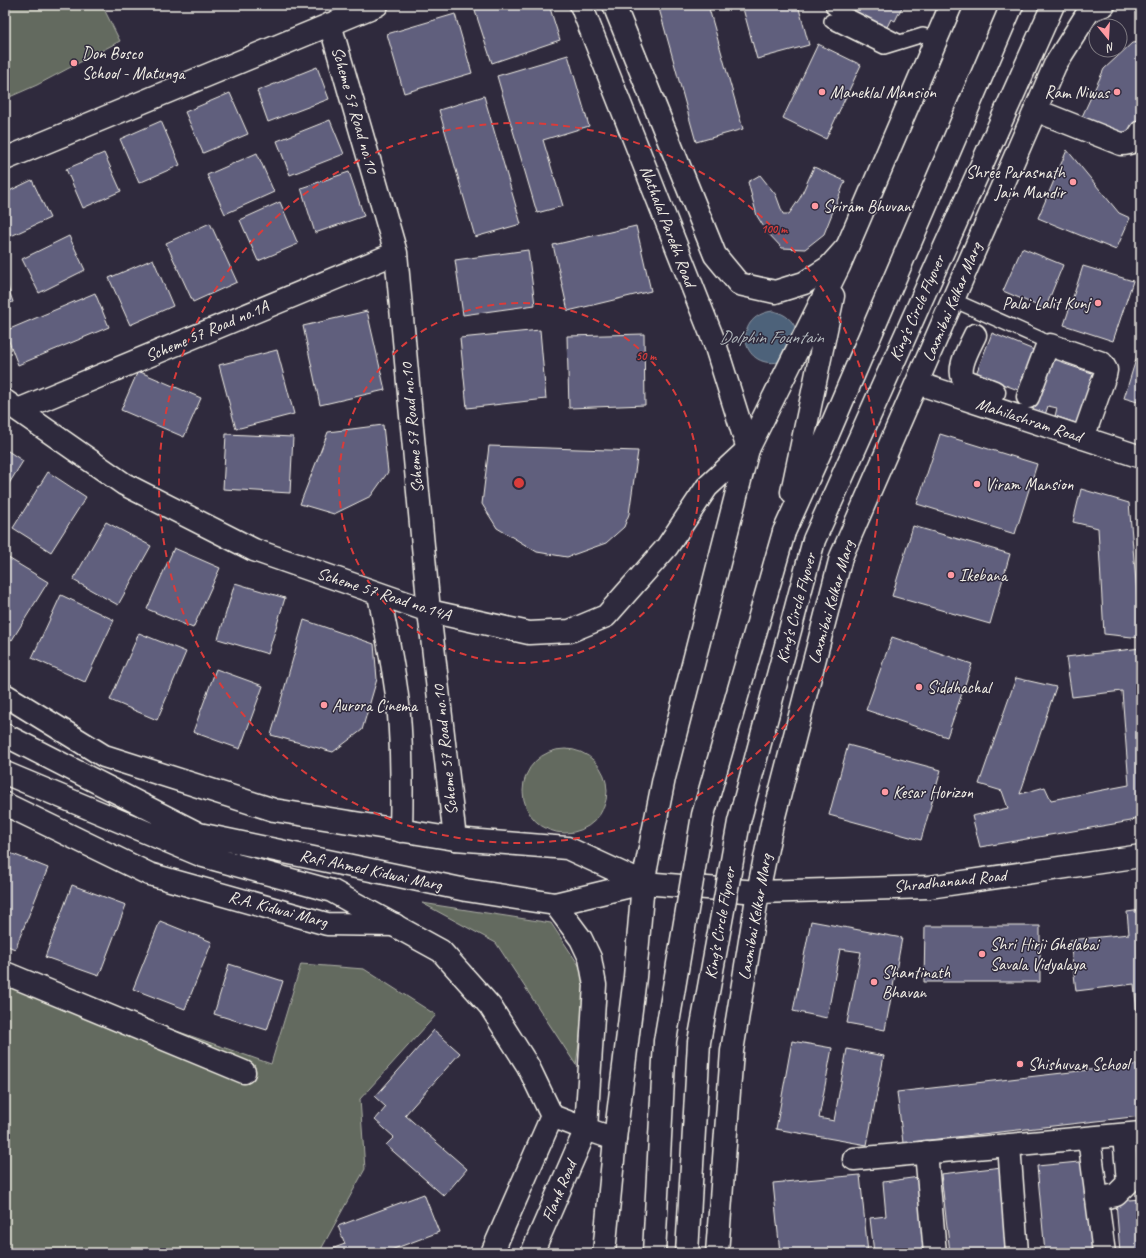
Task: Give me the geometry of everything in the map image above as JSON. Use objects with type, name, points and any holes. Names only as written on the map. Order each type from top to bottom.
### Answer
[{"type":"main road","points":[[5,158],[377,5]]},
{"type":"main road","name":"Nathalal Parekh Road","points":[[581,5],[714,344],[748,449]]},
{"type":"main road","name":"Nathalal Parekh Road","points":[[614,5],[715,254],[739,284],[775,292],[804,283],[843,256]]},
{"type":"main road","points":[[604,1253],[614,1138],[635,977],[643,883],[664,778],[748,449],[843,256],[950,5]]},
{"type":"main road","name":"King's Circle Flyover","points":[[654,1253],[665,1041],[703,815],[784,532],[825,442],[1012,5]]},
{"type":"main road","name":"King's Circle Flyover","points":[[687,1253],[698,1042],[738,822],[814,540],[1053,5]]},
{"type":"main road","name":"Laxmibai Kelkar Marg","points":[[717,1253],[732,1051],[758,892],[772,824],[841,557],[1054,64],[1089,11],[1104,5]]},
{"type":"main road","name":"Scheme 57 Road no.10","points":[[330,24],[396,253],[429,611],[455,839]]},
{"type":"main road","points":[[1035,110],[1121,144],[1133,142],[1138,138],[1141,132]]},
{"type":"main road","name":"Scheme 57 Road no.1A","points":[[11,406],[396,253]]},
{"type":"main road","points":[[784,532],[843,256]]},
{"type":"main road","points":[[962,378],[962,366],[975,335]]},
{"type":"main road","points":[[1028,397],[1047,346],[1050,345],[1102,362],[1106,370],[1105,375],[1084,435]]},
{"type":"main road","points":[[917,383],[962,378],[994,392]]},
{"type":"main road","name":"Mahilashram Road","points":[[917,383],[1032,421],[1084,435],[1141,457]]},
{"type":"main road","name":"Scheme 57 Road no.14A","points":[[11,406],[124,484],[254,550],[429,611],[529,633],[570,631],[606,616],[667,548],[707,487],[748,449]]},
{"type":"main road","points":[[379,594],[399,714],[402,790],[401,831]]},
{"type":"main road","points":[[5,695],[104,756],[274,810],[455,839],[567,848],[643,883]]},
{"type":"main road","name":"Rafi Ahmed Kidwai Marg","points":[[5,735],[199,834],[466,890],[555,904],[643,883],[758,892]]},
{"type":"main road","points":[[5,773],[202,856],[332,891],[395,925]]},
{"type":"main road","name":"R.A. Kidwai Marg","points":[[5,804],[149,874],[328,924],[395,925],[441,950],[490,1006],[528,1066],[552,1116]]},
{"type":"main road","name":"Shradhanand Road","points":[[758,892],[930,887],[1141,856]]},
{"type":"main road","name":"Flank Road","points":[[532,1253],[586,1129],[595,985],[590,958],[584,945],[555,904]]},
{"type":"main road","points":[[5,973],[244,1072]]},
{"type":"main road","points":[[492,1253],[552,1116],[614,1138]]},
{"type":"main road","points":[[854,1159],[1132,1134],[1128,1183],[1116,1195],[1098,1199]]},
{"type":"main road","points":[[1089,1138],[1104,1253]]},
{"type":"main road","points":[[1009,1145],[1017,1253]]},
{"type":"main road","points":[[926,1152],[935,1253]]},
{"type":"lane","points":[[832,14],[900,42],[922,35],[936,40]]},
{"type":"lane","points":[[953,300],[1041,339]]},
{"type":"shaded area","points":[[5,5],[102,5],[120,41],[37,85],[5,99]]},
{"type":"shaded area","points":[[565,749],[581,752],[595,761],[604,775],[607,791],[604,807],[595,821],[581,830],[565,833],[549,830],[535,821],[526,807],[523,791],[526,775],[535,761],[549,752]]},
{"type":"shaded area","points":[[422,903],[551,923],[588,979],[576,1065],[496,943]]},
{"type":"shaded area","points":[[301,964],[364,969],[436,1015],[360,1099],[365,1169],[319,1253],[5,1253],[5,971],[271,1064]]},
{"type":"water","name":"Dolphin Fountain","points":[[773,311],[788,318],[797,332],[783,361],[769,363],[758,359],[750,352],[746,342],[746,332],[751,323],[759,315]]},
{"type":"building","points":[[483,5],[549,5],[560,40],[492,63],[474,8]]},
{"type":"building","points":[[658,5],[708,5],[743,129],[696,142]]},
{"type":"building","points":[[742,5],[798,5],[809,45],[757,59]]},
{"type":"building","points":[[842,5],[903,5],[895,21],[891,19],[886,29]]},
{"type":"building","points":[[455,14],[472,73],[404,93],[387,34]]},
{"type":"building","name":"Ram Niwas","points":[[1141,42],[1141,116],[1124,142],[1080,121],[1104,69],[1116,58],[1128,58],[1128,47],[1132,43]]},
{"type":"building","name":"Maneklal Mansion","points":[[818,44],[861,65],[826,139],[783,118]]},
{"type":"building","points":[[568,55],[589,126],[543,140],[563,206],[537,213],[497,76]]},
{"type":"building","points":[[317,67],[329,99],[268,122],[257,91]]},
{"type":"building","points":[[230,93],[248,134],[203,153],[185,112]]},
{"type":"building","points":[[484,96],[521,224],[475,237],[439,110]]},
{"type":"building","points":[[330,120],[344,154],[290,175],[277,141]]},
{"type":"building","points":[[161,121],[180,165],[139,183],[120,139]]},
{"type":"building","name":"Shree Parasnath Jain Mandir","points":[[1067,150],[1119,213],[1130,218],[1116,250],[1038,218]]},
{"type":"building","points":[[104,153],[121,191],[83,208],[66,169]]},
{"type":"building","points":[[257,153],[274,192],[225,214],[207,175]]},
{"type":"building","name":"Sriram Bhuvan","points":[[814,167],[845,181],[824,234],[805,249],[782,248],[767,232],[757,216],[748,182],[760,175],[776,195],[783,214],[789,214],[800,198]]},
{"type":"building","points":[[349,172],[364,216],[315,233],[301,188]]},
{"type":"building","points":[[32,180],[50,218],[11,236],[5,223],[5,193]]},
{"type":"building","points":[[280,202],[298,244],[258,261],[240,220]]},
{"type":"building","points":[[210,223],[237,282],[193,302],[166,243]]},
{"type":"building","points":[[636,226],[651,291],[568,311],[553,245]]},
{"type":"building","points":[[69,236],[85,270],[39,293],[22,259]]},
{"type":"building","points":[[1022,248],[1063,265],[1045,309],[1003,291]]},
{"type":"building","points":[[528,250],[535,305],[463,315],[455,260]]},
{"type":"building","points":[[153,259],[173,306],[130,325],[109,278]]},
{"type":"building","name":"Palai Lalit Kunj","points":[[1083,266],[1133,281],[1113,341],[1064,325]]},
{"type":"building","points":[[5,279],[13,302],[5,305]]},
{"type":"building","points":[[95,293],[109,327],[18,365],[5,331]]},
{"type":"building","points":[[367,311],[385,390],[320,405],[303,326]]},
{"type":"building","points":[[540,330],[546,399],[467,408],[460,338]]},
{"type":"building","points":[[992,333],[1034,350],[1018,390],[976,374]]},
{"type":"building","points":[[644,334],[645,405],[569,408],[567,336]]},
{"type":"building","points":[[1049,349],[1065,354],[1062,363],[1101,376],[1079,424],[1055,416],[1057,408],[1048,406],[1045,415],[1032,411],[1042,380]]},
{"type":"building","points":[[277,350],[294,414],[236,429],[219,365]]},
{"type":"building","points":[[1138,353],[1141,354],[1141,403],[1124,398]]},
{"type":"building","points":[[138,371],[201,398],[184,437],[121,410]]},
{"type":"building","points":[[383,425],[388,472],[371,496],[334,514],[300,504],[328,432]]},
{"type":"building","points":[[226,434],[293,437],[290,493],[223,489]]},
{"type":"building","name":"Viram Mansion","points":[[940,434],[1037,464],[1015,534],[917,504]]},
{"type":"building","points":[[489,446],[638,451],[629,514],[624,527],[606,543],[567,557],[537,552],[497,528],[482,504]]},
{"type":"building","points":[[5,449],[23,461],[5,490]]},
{"type":"building","points":[[48,472],[86,497],[51,552],[13,528]]},
{"type":"building","points":[[1081,489],[1129,503],[1141,638],[1104,634],[1098,528],[1073,522]]},
{"type":"building","points":[[106,522],[151,546],[118,605],[73,580]]},
{"type":"building","name":"Ikebana","points":[[913,526],[1010,554],[990,624],[892,596]]},
{"type":"building","points":[[174,548],[220,568],[193,628],[147,609]]},
{"type":"building","points":[[5,556],[48,582],[12,640],[5,636]]},
{"type":"building","points":[[235,583],[285,598],[268,654],[218,639]]},
{"type":"building","points":[[61,595],[114,620],[85,682],[32,658]]},
{"type":"building","name":"Aurora Cinema","points":[[304,620],[374,644],[377,679],[362,730],[333,752],[271,735]]},
{"type":"building","points":[[139,633],[186,652],[157,720],[110,700]]},
{"type":"building","name":"Siddhachal","points":[[892,637],[972,664],[947,737],[866,710]]},
{"type":"building","points":[[1141,648],[1141,815],[1131,821],[980,847],[972,816],[1008,808],[1002,791],[979,784],[1016,678],[1056,687],[1020,794],[1045,787],[1051,800],[1129,785],[1122,691],[1072,697],[1066,657]]},
{"type":"building","points":[[216,669],[263,686],[240,749],[193,732]]},
{"type":"building","name":"Kesar Horizon","points":[[848,745],[941,770],[921,840],[829,815]]},
{"type":"building","points":[[5,851],[48,868],[15,949],[5,945]]},
{"type":"building","points":[[72,885],[126,905],[99,976],[45,957]]},
{"type":"building","points":[[1141,910],[1141,1051],[1134,984],[1076,991],[1070,940],[1129,934],[1127,912]]},
{"type":"building","points":[[160,921],[212,942],[185,1009],[133,989]]},
{"type":"building","name":"Shantinath Bhavan","points":[[811,921],[902,938],[885,1030],[847,1023],[861,952],[840,949],[827,1018],[793,1011]]},
{"type":"building","points":[[925,926],[1040,926],[1040,982],[924,982]]},
{"type":"building","points":[[229,964],[283,981],[267,1030],[214,1014]]},
{"type":"building","points":[[434,1030],[460,1053],[405,1115],[467,1169],[444,1196],[386,1145],[394,1137],[375,1120],[386,1107],[375,1097]]},
{"type":"building","points":[[792,1041],[832,1048],[819,1118],[834,1121],[847,1049],[884,1056],[867,1145],[776,1129]]},
{"type":"building","points":[[1141,1064],[1141,1116],[903,1143],[897,1092]]},
{"type":"building","points":[[1089,1161],[1097,1253],[1045,1253],[1037,1166]]},
{"type":"building","points":[[1002,1167],[1011,1253],[950,1253],[941,1174]]},
{"type":"building","points":[[860,1175],[868,1253],[780,1253],[773,1183]]},
{"type":"building","points":[[919,1177],[928,1253],[874,1253],[870,1218],[886,1216],[883,1182]]},
{"type":"building","points":[[424,1194],[439,1232],[383,1253],[327,1253],[326,1251],[345,1244],[338,1226]]},
{"type":"building","points":[[1141,1199],[1141,1253],[1120,1253],[1116,1201]]},
{"type":"place","name":"Don Bosco School - Matunga","points":[[74,63]]},
{"type":"place","name":"Maneklal Mansion","points":[[822,92]]},
{"type":"place","name":"Ram Niwas","points":[[1117,92]]},
{"type":"place","name":"Shree Parasnath Jain Mandir","points":[[1073,182]]},
{"type":"place","name":"Sriram Bhuvan","points":[[815,206]]},
{"type":"place","name":"Palai Lalit Kunj","points":[[1098,303]]},
{"type":"place","name":"Viram Mansion","points":[[977,484]]},
{"type":"place","name":"Ikebana","points":[[951,575]]},
{"type":"place","name":"Siddhachal","points":[[919,687]]},
{"type":"place","name":"Aurora Cinema","points":[[324,705]]},
{"type":"place","name":"Kesar Horizon","points":[[885,792]]},
{"type":"place","name":"Shri Hirji Ghelabai Savala Vidyalaya","points":[[982,954]]},
{"type":"place","name":"Shantinath Bhavan","points":[[874,982]]},
{"type":"place","name":"Shishuvan School","points":[[1020,1064]]}]
